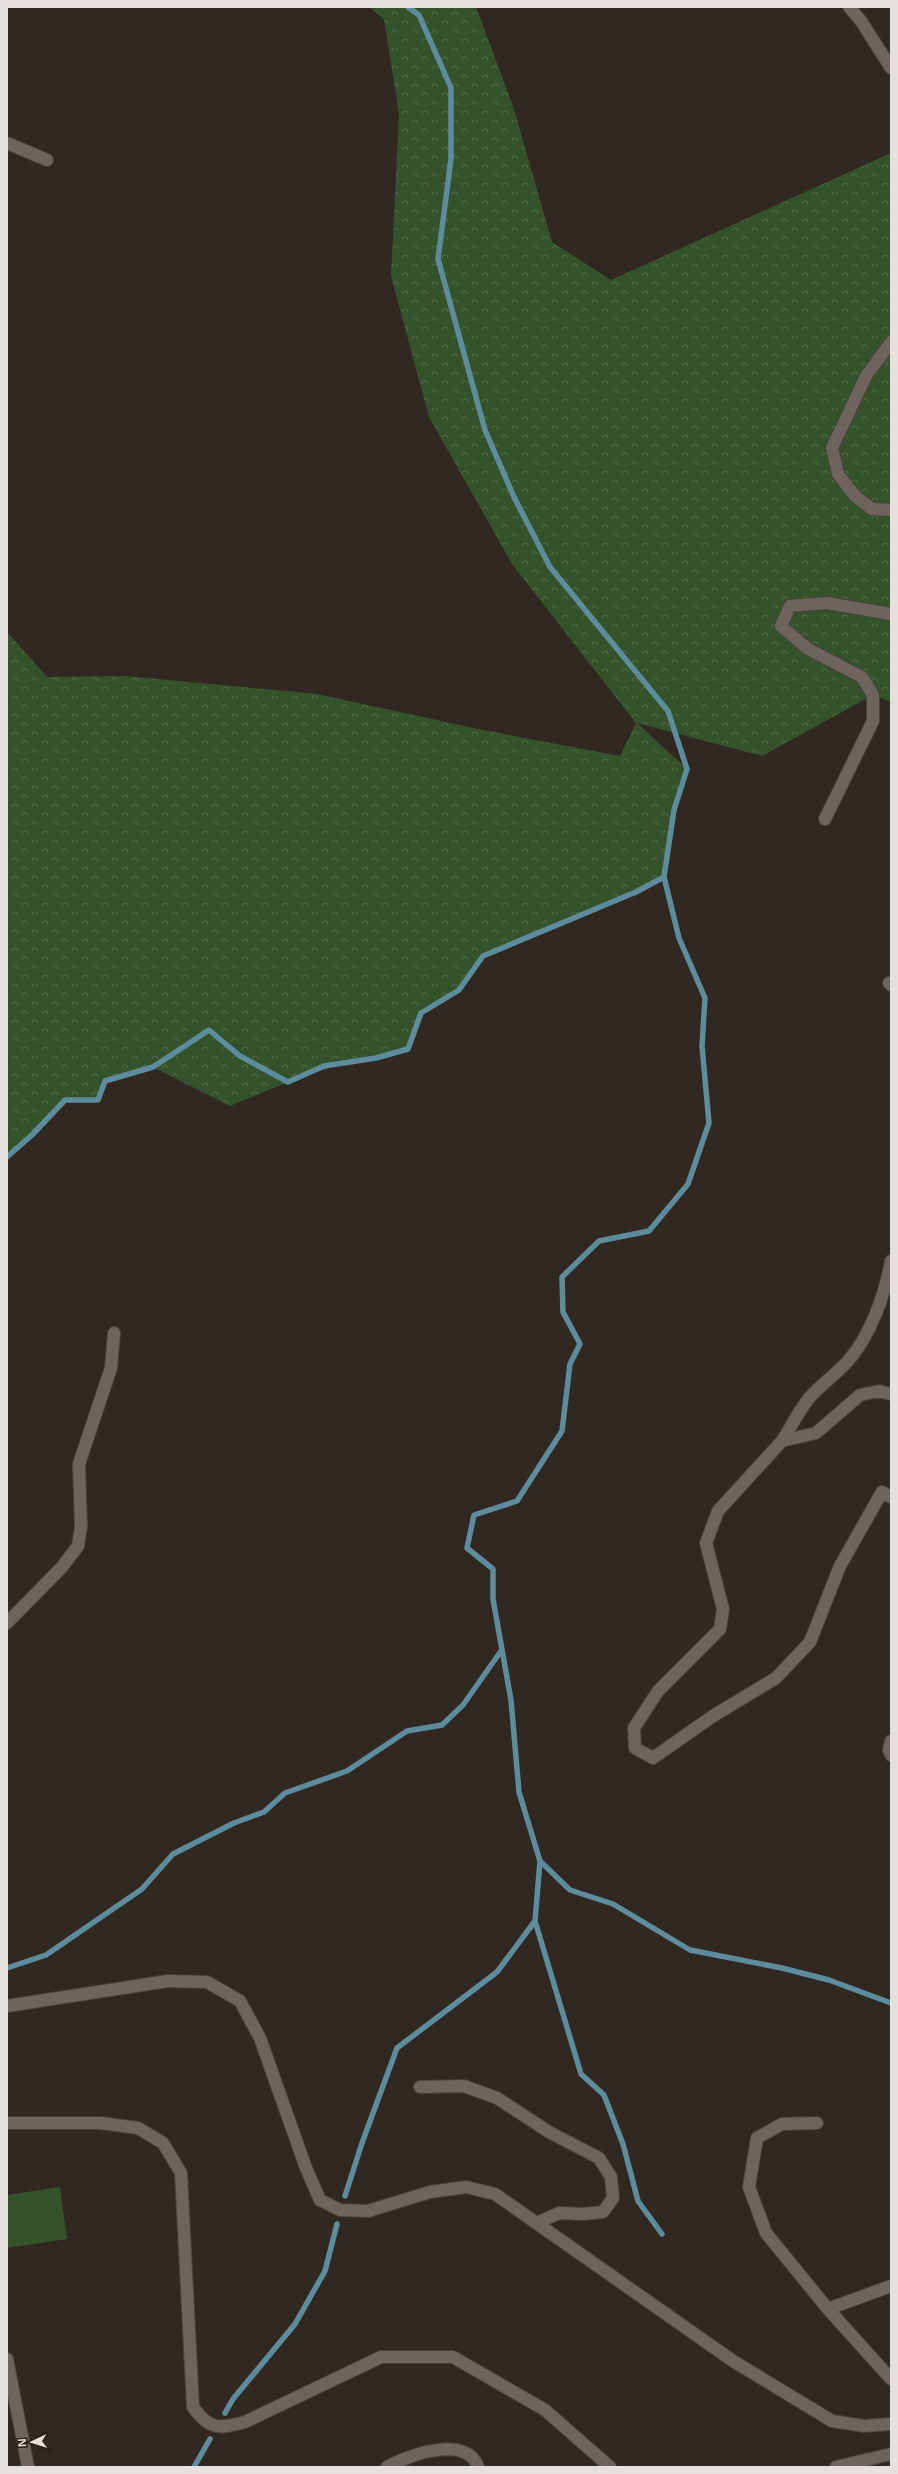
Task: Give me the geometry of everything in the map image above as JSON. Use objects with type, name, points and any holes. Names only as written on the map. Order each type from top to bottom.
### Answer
[{"type":"street","points":[[849,7],[861,21],[891,68]]},
{"type":"street","points":[[7,143],[47,160]]},
{"type":"street","points":[[891,342],[866,376],[832,448],[838,474],[856,496],[872,509],[891,510]]},
{"type":"street","points":[[825,819],[873,721],[873,695],[862,677],[808,649],[781,626],[790,606],[827,603],[891,614]]},
{"type":"street","points":[[887,1495],[840,1566],[810,1642],[776,1678],[713,1716],[653,1758],[635,1748],[634,1728],[658,1691],[720,1629],[723,1609],[706,1543],[718,1510],[782,1441],[810,1398],[849,1360],[878,1310],[886,1289],[891,1261]]},
{"type":"street","points":[[7,1623],[62,1567],[78,1546],[81,1527],[79,1464],[111,1368],[114,1333]]},
{"type":"street","points":[[782,1441],[816,1433],[860,1395],[879,1391],[891,1394]]},
{"type":"street","points":[[7,2006],[168,1981],[207,1982],[240,2001],[244,2007],[260,2038],[306,2168],[320,2200],[340,2210],[368,2211],[430,2192],[466,2187],[495,2194],[734,2361],[832,2421],[864,2426],[891,2424]]},
{"type":"street","points":[[420,2087],[464,2086],[497,2098],[549,2132],[599,2158],[611,2177],[613,2198],[603,2212],[582,2214],[559,2213],[537,2223]]},
{"type":"street","points":[[7,2123],[101,2123],[138,2128],[163,2143],[182,2173],[193,2407],[203,2422],[223,2428],[245,2422],[382,2356],[453,2357],[545,2410],[610,2467]]},
{"type":"street","points":[[817,2123],[782,2124],[757,2138],[749,2187],[766,2233],[828,2309],[891,2379]]},
{"type":"street","points":[[828,2309],[891,2286]]},
{"type":"street","points":[[8,2364],[28,2467]]},
{"type":"street","points":[[387,2467],[397,2461],[447,2449],[463,2450],[475,2460],[478,2467]]},
{"type":"street","points":[[836,2467],[891,2454]]},
{"type":"green space","points":[[369,7],[476,7],[514,109],[552,242],[611,280],[891,153],[891,702],[873,695],[762,756],[637,723],[687,769],[674,810],[664,877],[636,892],[483,956],[459,990],[421,1013],[408,1049],[376,1058],[341,1064],[288,1082],[230,1106],[153,1067],[106,1081],[98,1100],[65,1100],[32,1135],[7,1157],[8,633],[47,677],[125,676],[317,694],[478,729],[620,756],[636,723],[512,564],[429,417],[391,276],[399,114],[384,19]]},
{"type":"green space","points":[[60,2187],[67,2239],[7,2248],[7,2195]]},
{"type":"waterway","points":[[408,7],[419,15],[451,88],[451,159],[438,259],[485,430],[514,497],[550,567],[668,711],[687,769],[674,810],[664,877],[679,938],[705,998],[702,1046],[709,1123],[688,1184],[649,1231],[599,1241],[562,1277],[563,1312],[580,1344],[570,1364],[562,1431],[517,1501],[474,1515],[467,1548],[493,1569],[493,1599],[511,1700],[519,1792],[540,1861],[570,1890],[613,1904],[690,1950],[782,1968],[829,1980],[891,2003]]},
{"type":"waterway","points":[[7,1157],[32,1135],[65,1100],[98,1100],[105,1081],[153,1067],[209,1030],[240,1056],[288,1082],[324,1066],[376,1058],[408,1049],[421,1013],[459,990],[483,956],[636,892],[664,877]]},
{"type":"waterway","points":[[7,1968],[46,1955],[142,1889],[173,1854],[234,1823],[264,1812],[285,1793],[347,1771],[407,1731],[442,1725],[463,1705],[501,1651]]},
{"type":"waterway","points":[[345,2196],[362,2143],[397,2048],[497,1972],[535,1921],[540,1861]]},
{"type":"waterway","points":[[535,1921],[581,2074],[604,2095],[623,2144],[638,2201],[662,2234]]},
{"type":"waterway","points":[[225,2413],[233,2399],[295,2324],[325,2271],[337,2224]]},
{"type":"waterway","points":[[194,2467],[210,2439]]}]
